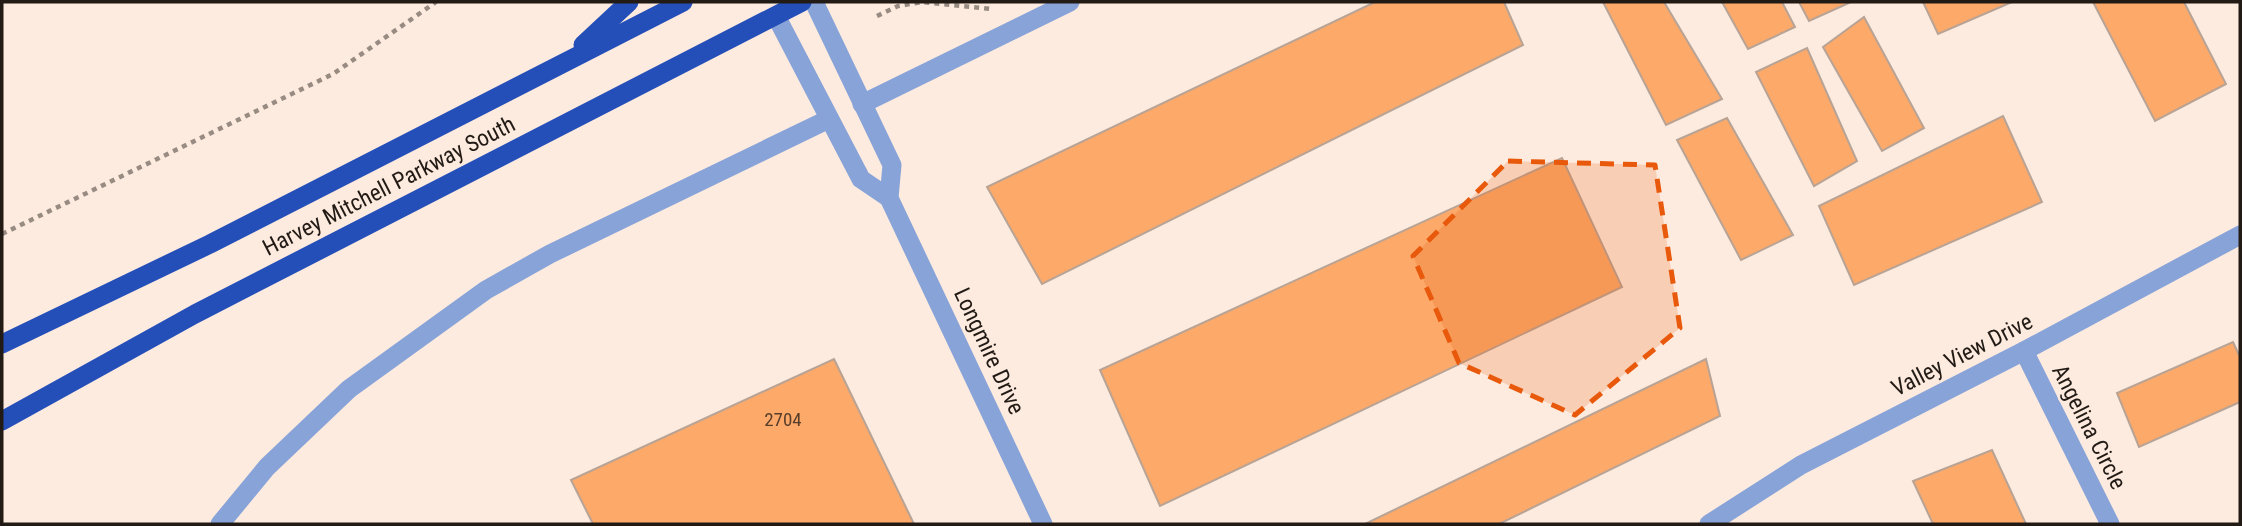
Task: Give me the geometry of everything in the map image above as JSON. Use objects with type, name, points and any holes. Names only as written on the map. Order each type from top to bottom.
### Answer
[{"type":"highway","points":[[566,60],[629,2]]},
{"type":"highway","name":"Harvey Mitchell Parkway South","points":[[2,344],[210,244],[683,2]]},
{"type":"highway","name":"Harvey Mitchell Parkway South","points":[[2,421],[195,314],[802,2]]},
{"type":"street","name":"Longmire Drive","points":[[814,2],[892,165],[890,198],[1043,524]]},
{"type":"street","points":[[862,104],[1070,2]]},
{"type":"street","points":[[776,16],[861,179],[890,198]]},
{"type":"street","points":[[220,524],[267,467],[349,389],[486,290],[550,254],[829,119]]},
{"type":"street","name":"Valley View Drive","points":[[1709,524],[1801,466],[2240,235]]},
{"type":"street","name":"Angelina Circle","points":[[2024,351],[2110,524]]},
{"type":"path","points":[[2,234],[333,74],[436,2]]},
{"type":"path","points":[[877,16],[898,6],[923,2],[989,10],[999,6]]},
{"type":"highlighted area","points":[[1508,161],[1655,165],[1680,328],[1575,415],[1459,363],[1413,256]]},
{"type":"building","points":[[1375,2],[1504,2],[1523,45],[1042,284],[987,187]]},
{"type":"building","points":[[1603,2],[1664,2],[1722,99],[1666,125]]},
{"type":"building","points":[[1722,2],[1782,2],[1795,27],[1748,49]]},
{"type":"building","points":[[1799,2],[1851,2],[1809,21]]},
{"type":"building","points":[[1923,2],[2012,2],[1938,34]]},
{"type":"building","points":[[2093,2],[2184,2],[2226,84],[2155,121]]},
{"type":"building","points":[[1864,17],[1924,128],[1882,151],[1823,47]]},
{"type":"building","points":[[1807,48],[1857,161],[1814,186],[1756,72]]},
{"type":"building","points":[[2003,116],[2042,202],[1854,285],[1819,206]]},
{"type":"building","points":[[1727,118],[1793,235],[1741,260],[1677,140]]},
{"type":"building","points":[[1562,158],[1622,287],[1160,506],[1100,370]]},
{"type":"building","points":[[2233,342],[2240,357],[2240,402],[2139,447],[2117,393]]},
{"type":"building","points":[[834,359],[914,524],[593,524],[571,480]]},
{"type":"building","points":[[1706,359],[1720,416],[1499,524],[1365,524]]},
{"type":"building","points":[[1992,450],[2026,524],[1933,524],[1913,481]]}]
